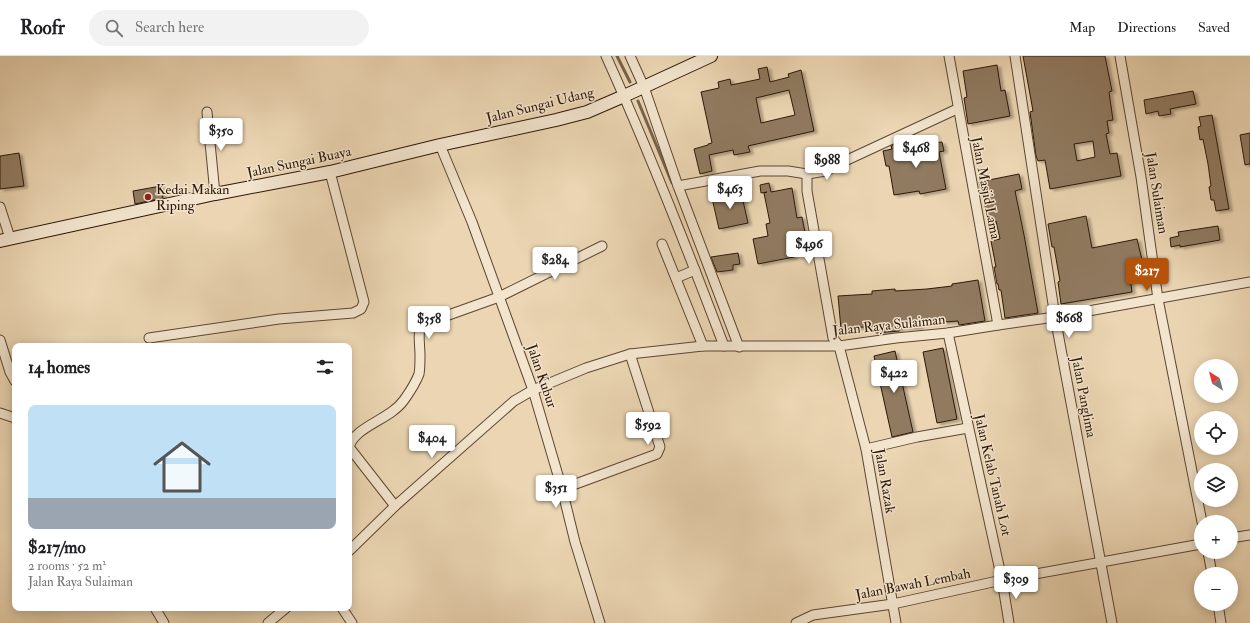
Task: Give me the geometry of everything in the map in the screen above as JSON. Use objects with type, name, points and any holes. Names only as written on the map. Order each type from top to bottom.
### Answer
[{"type":"street","points":[[606,56],[624,96],[695,270],[724,346]]},
{"type":"street","points":[[630,56],[644,87],[678,186],[739,346]]},
{"type":"street","name":"Jalan Sungai Udang","points":[[440,145],[587,112],[710,56]]},
{"type":"street","name":"Jalan Masjid Lama","points":[[949,56],[998,325]]},
{"type":"street","name":"Jalan Panglima","points":[[1015,56],[1055,318],[1112,623]]},
{"type":"street","name":"Jalan Sulaiman","points":[[1120,56],[1141,177],[1158,299],[1201,515]]},
{"type":"street","points":[[678,186],[760,171],[788,171],[807,174],[826,171],[958,109]]},
{"type":"street","points":[[207,112],[215,194]]},
{"type":"street","name":"Jalan Sungai Buaya","points":[[5,239],[215,194],[330,172],[440,145]]},
{"type":"street","name":"Jalan Kubur","points":[[440,145],[472,222],[533,390],[562,489],[575,542],[600,623]]},
{"type":"street","points":[[149,338],[279,319],[354,313],[361,309],[364,302],[330,172]]},
{"type":"street","name":"Jalan Razak","points":[[807,174],[806,191],[833,338],[839,346],[866,449],[896,623]]},
{"type":"street","points":[[0,207],[5,239]]},
{"type":"street","points":[[662,244],[703,346]]},
{"type":"street","points":[[352,439],[362,430],[395,411],[404,401],[419,373],[420,355],[418,335],[420,328],[428,322],[499,297],[602,246]]},
{"type":"street","points":[[676,278],[695,270]]},
{"type":"street","name":"Jalan Raya Sulaiman","points":[[352,548],[395,506],[514,400],[533,390],[586,368],[630,354],[703,346],[839,346],[1055,318],[1250,282]]},
{"type":"street","name":"Jalan Kelab Tanah Lot","points":[[948,333],[1002,580],[1009,623]]},
{"type":"street","points":[[0,340],[12,375]]},
{"type":"street","points":[[562,489],[657,454],[660,447],[630,354]]},
{"type":"street","points":[[0,413],[12,417]]},
{"type":"street","points":[[866,449],[917,437],[968,428]]},
{"type":"street","points":[[352,451],[395,506]]},
{"type":"street","points":[[1238,537],[1250,535]]},
{"type":"street","name":"Jalan Bawah Lembah","points":[[796,623],[813,615],[893,604],[1002,580],[1194,545]]},
{"type":"street","points":[[157,611],[164,623]]},
{"type":"street","points":[[268,623],[282,611]]},
{"type":"street","points":[[344,611],[352,623]]},
{"type":"street","points":[[1219,611],[1221,623]]},
{"type":"building","points":[[1023,56],[1105,56],[1112,91],[1109,92],[1113,120],[1107,121],[1109,133],[1106,134],[1110,154],[1117,153],[1121,176],[1050,189],[1045,160],[1038,161],[1036,156],[1030,112],[1033,111]],"holes":[[[1093,141],[1095,157],[1077,161],[1074,144]]]},
{"type":"building","points":[[997,65],[1001,91],[1005,90],[1010,116],[968,124],[964,98],[967,97],[963,71]]},
{"type":"building","points":[[767,67],[770,82],[789,77],[788,74],[801,70],[814,131],[748,146],[750,152],[734,155],[733,150],[709,155],[712,171],[700,174],[694,149],[712,143],[701,92],[719,88],[718,82],[730,79],[731,85],[760,79],[758,69]],"holes":[[[789,90],[795,115],[761,123],[756,98]]]},
{"type":"building","points":[[1193,91],[1196,104],[1170,109],[1171,114],[1159,116],[1158,111],[1146,114],[1144,100]]},
{"type":"building","points":[[1212,115],[1229,209],[1216,211],[1214,200],[1211,200],[1208,164],[1203,139],[1200,140],[1198,127],[1201,126],[1199,117]]},
{"type":"building","points":[[1250,133],[1250,164],[1245,165],[1240,135]]},
{"type":"building","points":[[899,142],[903,142],[904,150],[925,147],[925,144],[942,142],[944,151],[939,152],[946,189],[920,194],[919,191],[894,195],[889,166],[886,166],[883,151],[892,149],[891,146]]},
{"type":"building","points":[[19,153],[24,186],[0,189],[0,156]]},
{"type":"building","points":[[1019,174],[1022,189],[1015,191],[1038,313],[1005,318],[1001,290],[999,290],[997,284],[994,267],[996,267],[991,241],[1000,239],[996,221],[989,222],[979,182]]},
{"type":"building","points":[[769,183],[771,192],[792,188],[797,218],[802,217],[808,248],[793,251],[794,257],[758,264],[753,239],[768,236],[766,224],[770,223],[764,193],[767,192],[761,193],[760,185]]},
{"type":"building","name":"Kedai Makan Riping","points":[[161,186],[163,198],[135,204],[133,191]]},
{"type":"building","points":[[741,192],[748,223],[719,229],[712,198]]},
{"type":"building","points":[[1086,216],[1092,248],[1137,239],[1142,260],[1128,263],[1132,292],[1061,304],[1058,282],[1060,281],[1048,224]]},
{"type":"building","points":[[1218,226],[1220,240],[1180,247],[1180,245],[1171,247],[1170,238],[1179,236],[1178,232]]},
{"type":"building","points":[[738,253],[740,264],[733,265],[733,270],[717,272],[711,257]]},
{"type":"building","points":[[978,280],[985,321],[959,325],[958,321],[920,324],[920,327],[899,328],[899,331],[876,333],[875,326],[841,329],[838,296],[872,294],[872,291],[895,289],[895,291],[927,289],[952,286],[952,284]]},
{"type":"building","points":[[943,348],[957,419],[937,423],[923,352]]},
{"type":"building","points":[[895,351],[913,432],[892,437],[874,356]]},
{"type":"waterway","points":[[617,56],[630,82]]},
{"type":"waterway","points":[[638,101],[672,183]]},
{"type":"place","name":"Kedai Makan Riping","points":[[148,197]]}]
